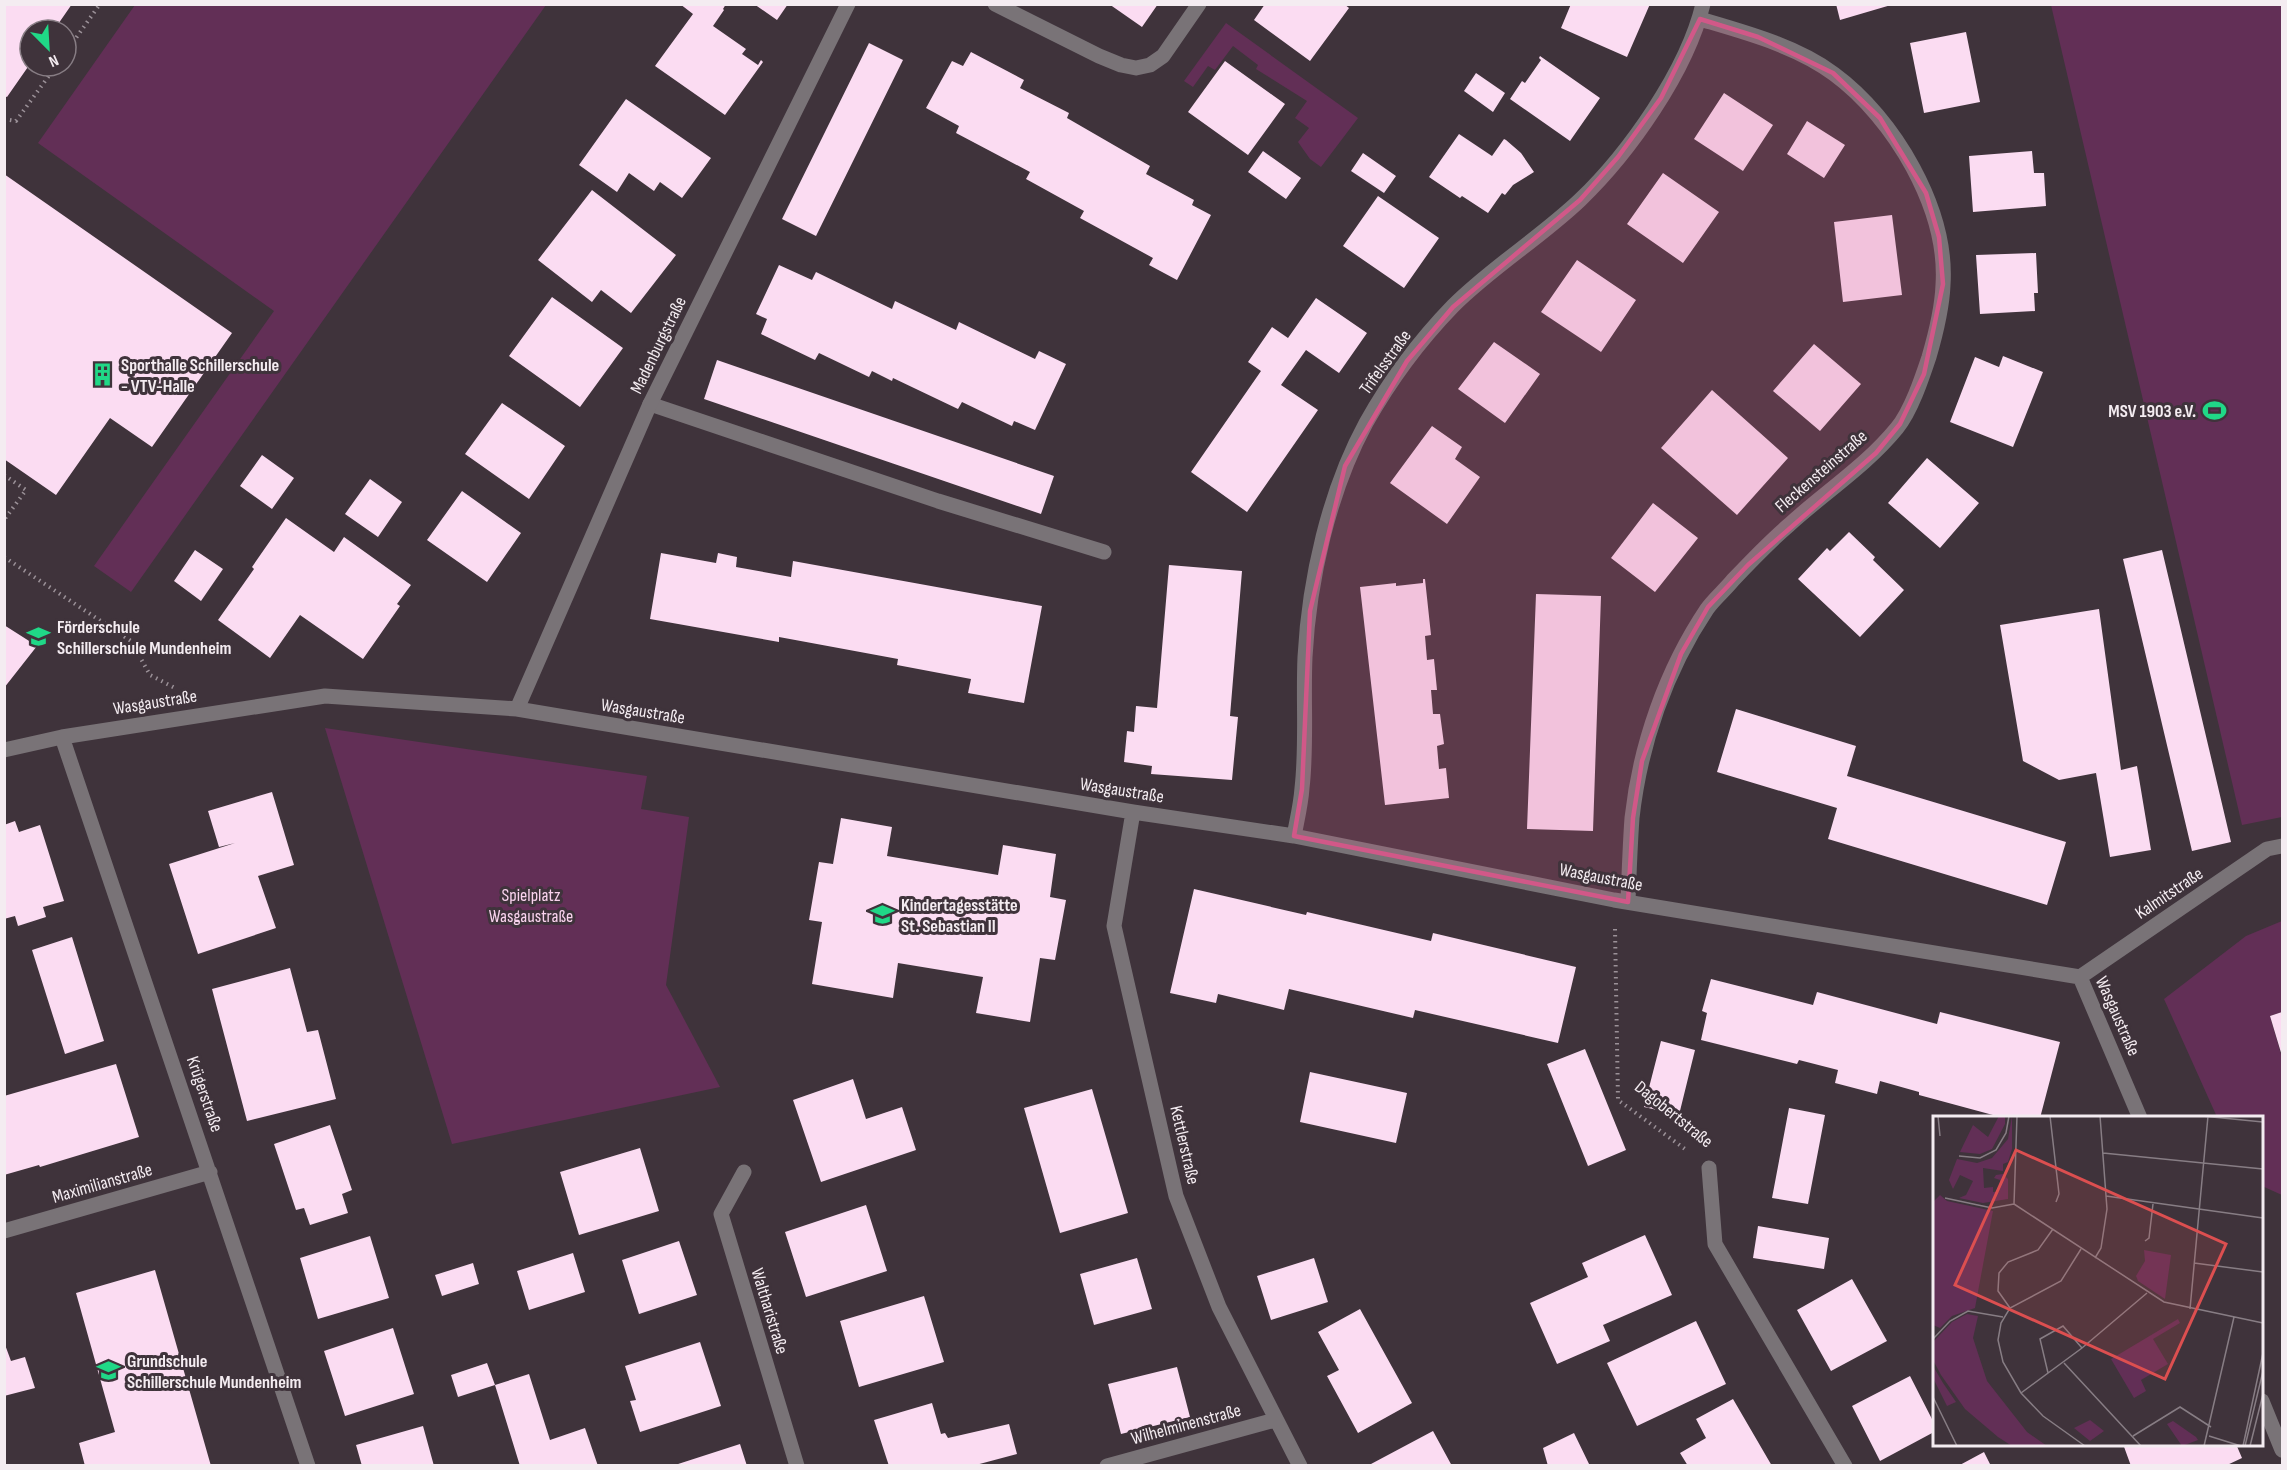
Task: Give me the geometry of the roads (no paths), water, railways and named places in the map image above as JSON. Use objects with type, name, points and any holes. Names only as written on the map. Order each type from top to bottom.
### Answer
[{"type":"street","name":"Madenburgstraße","points":[[517,709],[650,404],[848,4]]},
{"type":"street","points":[[995,4],[1099,56],[1136,68],[1150,65],[1162,56],[1199,4]]},
{"type":"street","name":"Trifelsstraße","points":[[1294,836],[1302,789],[1305,656],[1310,611],[1331,509],[1345,466],[1367,422],[1407,361],[1453,307],[1580,200],[1618,157],[1660,98],[1685,55],[1702,12]]},
{"type":"street","name":"Fleckensteinstraße","points":[[1621,901],[1642,761],[1656,712],[1681,654],[1708,607],[1789,524],[1876,453],[1900,424],[1924,374],[1937,330],[1943,284],[1940,237],[1926,193],[1905,154],[1880,118],[1833,73],[1702,12]]},
{"type":"street","points":[[650,404],[938,501],[1104,552]]},
{"type":"street","name":"Wasgaustraße","points":[[4,750],[62,736],[325,696],[517,709],[1133,812],[1294,836],[1621,901],[2080,977],[2139,1116]]},
{"type":"street","name":"Krügerstraße","points":[[62,736],[308,1466]]},
{"type":"street","name":"Kettlerstraße","points":[[1133,812],[1114,926],[1176,1196],[1218,1307],[1300,1466]]},
{"type":"street","name":"Kalmitstraße","points":[[2080,977],[2267,849],[2283,846]]},
{"type":"street","name":"Dagobertstraße","points":[[1709,1168],[1715,1244],[1845,1466]]},
{"type":"street","name":"Maximilianstraße","points":[[4,1231],[210,1172]]},
{"type":"street","name":"Waltharistraße","points":[[744,1172],[721,1214],[797,1466]]},
{"type":"street","points":[[2263,1403],[2283,1450]]},
{"type":"street","name":"Wilhelminenstraße","points":[[1107,1466],[1275,1420]]},
{"type":"place","name":"Sporthalle Schillerschule - VTV-Halle","points":[[103,375]]},
{"type":"place","name":"MSV 1903 e.V.","points":[[2214,411]]},
{"type":"place","name":"Förderschule Schillerschule Mundenheim","points":[[39,637]]},
{"type":"place","name":"Kindertagesstätte St. Sebastian II","points":[[883,915]]},
{"type":"place","name":"Grundschule Schillerschule Mundenheim","points":[[109,1371]]},
{"type":"park label","name":"Spielplatz Wasgaustraße","points":[[531,905]]}]
